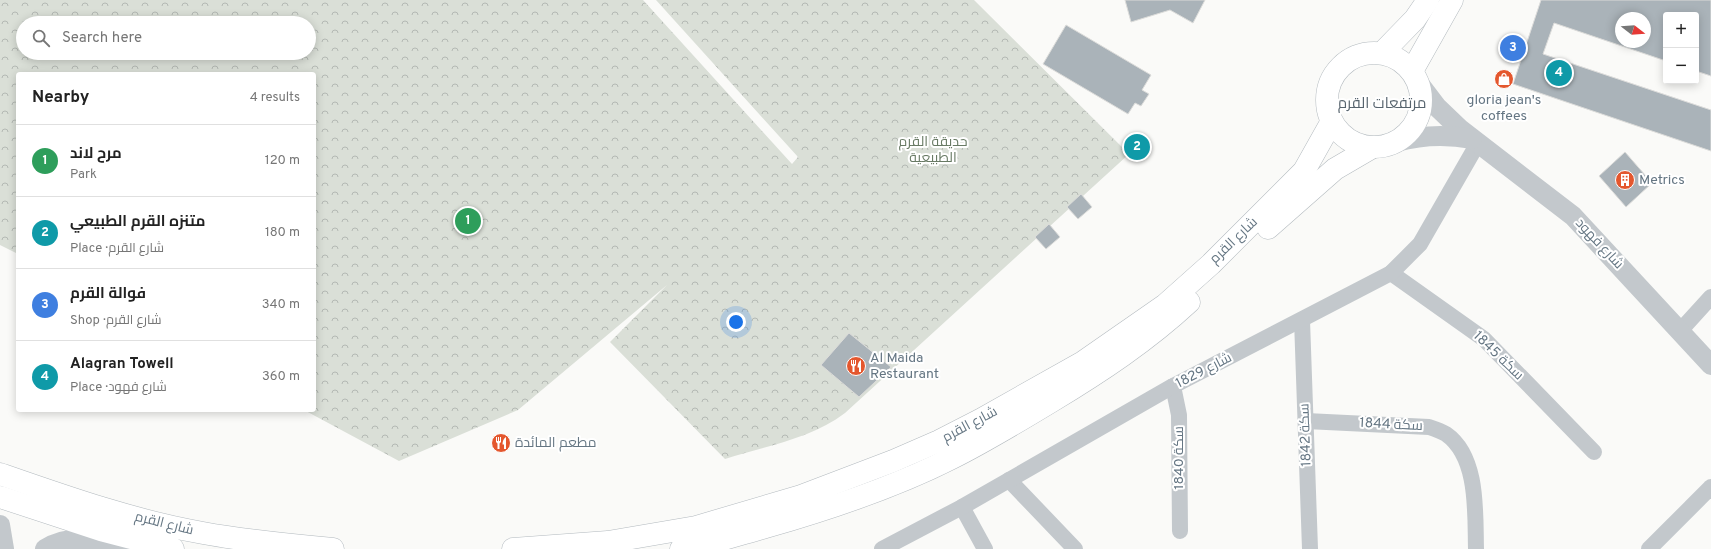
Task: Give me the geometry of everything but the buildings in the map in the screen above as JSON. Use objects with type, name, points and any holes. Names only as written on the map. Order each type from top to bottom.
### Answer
[{"type":"main road","points":[[1382,54],[1415,19],[1428,0]]},
{"type":"main road","points":[[1415,77],[1452,0]]},
{"type":"main road","points":[[1367,53],[1382,54],[1393,57],[1403,63],[1415,77],[1421,94],[1421,107],[1416,122],[1407,135],[1396,142],[1384,147],[1371,148],[1359,146],[1348,141],[1338,133],[1331,123],[1327,108],[1326,93],[1331,79],[1340,66],[1352,58],[1367,53]]},
{"type":"main road","name":"شارع القرم","points":[[513,549],[608,542],[696,527],[801,496],[893,461],[939,441],[980,420],[1083,362],[1165,305],[1211,264],[1304,171],[1331,123]]},
{"type":"main road","name":"شارع القرم","points":[[681,549],[702,546],[810,514],[906,479],[951,459],[990,438],[1096,374],[1164,325],[1334,169],[1371,148]]},
{"type":"main road","name":"شارع القرم","points":[[0,474],[83,503],[202,533],[272,544],[333,549]]},
{"type":"main road","name":"شارع القرم","points":[[0,497],[101,530],[173,549]]},
{"type":"street","name":"شارع فهود","points":[[1415,77],[1448,119],[1573,216],[1711,365]]},
{"type":"street","name":"شارع فهود","points":[[1396,142],[1411,138],[1434,135],[1457,136],[1475,141]]},
{"type":"street","name":"1829 شارع","points":[[882,549],[962,507],[1173,386],[1391,273],[1420,244],[1475,141]]},
{"type":"street","name":"1845 سكة","points":[[1391,273],[1484,339],[1594,452]]},
{"type":"street","points":[[1680,331],[1711,297]]},
{"type":"street","name":"سكة 1842","points":[[1302,320],[1310,549]]},
{"type":"street","name":"سكة 1840","points":[[1173,386],[1179,415],[1180,531]]},
{"type":"street","name":"سكة 1844","points":[[1306,421],[1430,427],[1446,434],[1459,447],[1467,464],[1474,489],[1476,549]]},
{"type":"street","points":[[1009,480],[1075,549]]},
{"type":"street","points":[[1649,549],[1711,487]]},
{"type":"street","points":[[962,507],[985,549]]},
{"type":"street","points":[[0,525],[4,549]]},
{"type":"street","points":[[45,549],[51,545],[72,539],[92,539],[135,549]]},
{"type":"green space","name":"حديقة القرم الطبيعية","points":[[0,0],[643,0],[792,164],[798,157],[656,0],[974,0],[1129,154],[845,413],[832,422],[803,436],[725,459],[610,342],[667,285],[518,410],[399,461],[308,412],[316,412],[316,72],[16,72],[16,253],[0,245]]},
{"type":"place","name":"فوالة القرم","points":[[1513,48]]},
{"type":"place","name":"Alagran Towell","points":[[1559,73]]},
{"type":"place","name":"gloria jean's coffees","points":[[1504,79]]},
{"type":"place","name":"متنزه القرم الطبيعي","points":[[1137,147]]},
{"type":"place","name":"Metrics","points":[[1625,180]]},
{"type":"place","name":"مرح لاند","points":[[468,221]]},
{"type":"place","name":"Al Maida Restaurant","points":[[856,366]]},
{"type":"place","name":"مطعم المائدة","points":[[501,443]]},
{"type":"district","name":"مرتفعات القرم","points":[[1382,104]]}]
